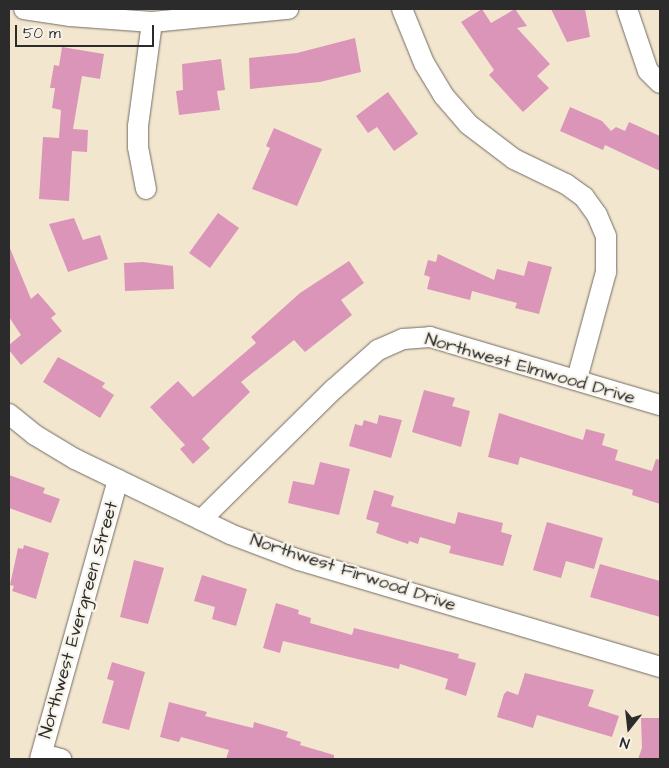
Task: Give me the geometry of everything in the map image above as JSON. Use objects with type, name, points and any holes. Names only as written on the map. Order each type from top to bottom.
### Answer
[{"type":"street","points":[[24,9],[70,16],[152,22],[288,9]]},
{"type":"street","points":[[402,9],[424,63],[443,95],[468,124],[514,159],[566,184],[584,197],[597,215],[606,236],[606,272],[577,379]]},
{"type":"street","points":[[627,9],[648,71],[660,83]]},
{"type":"street","points":[[146,189],[138,147],[138,126],[152,22]]},
{"type":"street","name":"Northwest Elmwood Drive","points":[[201,520],[334,389],[390,343],[403,338],[430,337],[660,405]]},
{"type":"street","name":"Northwest Firwood Drive","points":[[9,414],[35,435],[118,480],[201,520],[299,560],[660,667]]},
{"type":"street","name":"Northwest Evergreen Street","points":[[41,757],[118,480]]},
{"type":"street","points":[[41,757],[61,759]]},
{"type":"building","points":[[482,9],[491,23],[515,9],[527,26],[517,28],[550,64],[537,76],[549,88],[523,112],[489,75],[494,70],[461,22]]},
{"type":"building","points":[[551,9],[585,9],[590,37],[567,42]]},
{"type":"building","points":[[355,38],[361,72],[320,82],[250,89],[249,58],[297,53]]},
{"type":"building","points":[[62,47],[104,54],[100,79],[82,76],[73,129],[88,130],[87,152],[72,151],[69,201],[39,199],[43,137],[59,138],[61,110],[52,108],[55,88],[50,88],[54,65],[59,66]]},
{"type":"building","points":[[221,59],[225,90],[217,91],[220,110],[179,115],[176,91],[183,90],[182,64]]},
{"type":"building","points":[[388,92],[418,134],[394,151],[377,127],[368,133],[356,116]]},
{"type":"building","points":[[570,107],[602,121],[611,131],[616,127],[625,131],[629,122],[660,136],[660,171],[605,145],[603,150],[560,131]]},
{"type":"building","points":[[274,128],[322,149],[297,206],[252,189],[270,148],[266,146]]},
{"type":"building","points":[[218,213],[239,228],[210,268],[189,253]]},
{"type":"building","points":[[74,218],[83,240],[100,235],[108,259],[68,272],[49,224]]},
{"type":"building","points":[[9,246],[31,299],[38,293],[56,314],[51,318],[62,331],[21,365],[9,350],[9,345],[21,335],[9,317]]},
{"type":"building","points":[[438,254],[494,280],[497,269],[524,276],[528,261],[552,267],[539,314],[515,308],[517,303],[472,291],[470,300],[427,289],[430,277],[424,275],[428,260],[436,262]]},
{"type":"building","points":[[349,261],[364,283],[341,300],[352,315],[305,352],[294,340],[241,382],[250,392],[202,439],[210,448],[193,464],[180,449],[185,445],[150,407],[178,381],[193,397],[256,343],[251,337],[300,293]]},
{"type":"building","points":[[143,262],[173,266],[174,289],[125,291],[124,263]]},
{"type":"building","points":[[58,357],[105,383],[102,387],[114,395],[100,418],[43,382]]},
{"type":"building","points":[[424,390],[455,398],[452,406],[470,411],[461,447],[412,432]]},
{"type":"building","points":[[499,413],[583,440],[586,429],[605,434],[602,445],[618,450],[615,460],[652,471],[656,459],[660,460],[660,504],[632,495],[633,490],[520,457],[518,465],[488,457]]},
{"type":"building","points":[[379,415],[402,420],[391,458],[349,446],[355,424],[362,426],[364,420],[377,424]]},
{"type":"building","points":[[320,462],[350,469],[339,515],[288,503],[293,481],[314,485]]},
{"type":"building","points":[[9,475],[45,488],[43,493],[60,499],[51,523],[9,508]]},
{"type":"building","points":[[374,490],[394,496],[391,506],[455,524],[458,512],[503,523],[501,532],[512,535],[503,566],[449,553],[451,546],[420,537],[418,544],[409,541],[408,544],[376,533],[379,523],[366,519]]},
{"type":"building","points":[[547,522],[603,538],[594,569],[566,561],[561,578],[533,570]]},
{"type":"building","points":[[24,545],[49,553],[36,599],[12,591],[14,586],[10,585],[18,548],[23,549]]},
{"type":"building","points":[[134,560],[164,568],[148,624],[120,617]]},
{"type":"building","points":[[600,564],[660,581],[660,617],[590,597]]},
{"type":"building","points":[[202,575],[247,589],[236,626],[212,619],[215,607],[194,601]]},
{"type":"building","points":[[276,603],[299,610],[298,614],[311,618],[310,623],[352,635],[354,628],[459,654],[458,658],[476,663],[466,696],[445,689],[448,679],[400,664],[399,669],[283,641],[280,653],[263,648]]},
{"type":"building","points":[[112,662],[145,672],[129,730],[102,723],[114,681],[107,679]]},
{"type":"building","points":[[525,673],[594,690],[588,706],[619,716],[612,737],[537,715],[533,728],[497,717],[504,694],[507,691],[518,695]]},
{"type":"building","points":[[169,702],[207,712],[205,716],[253,728],[254,722],[288,732],[286,737],[301,742],[300,745],[334,755],[334,759],[226,759],[229,750],[181,737],[179,742],[160,737]]},
{"type":"building","points":[[641,718],[660,718],[660,759],[638,759],[642,748]]}]
